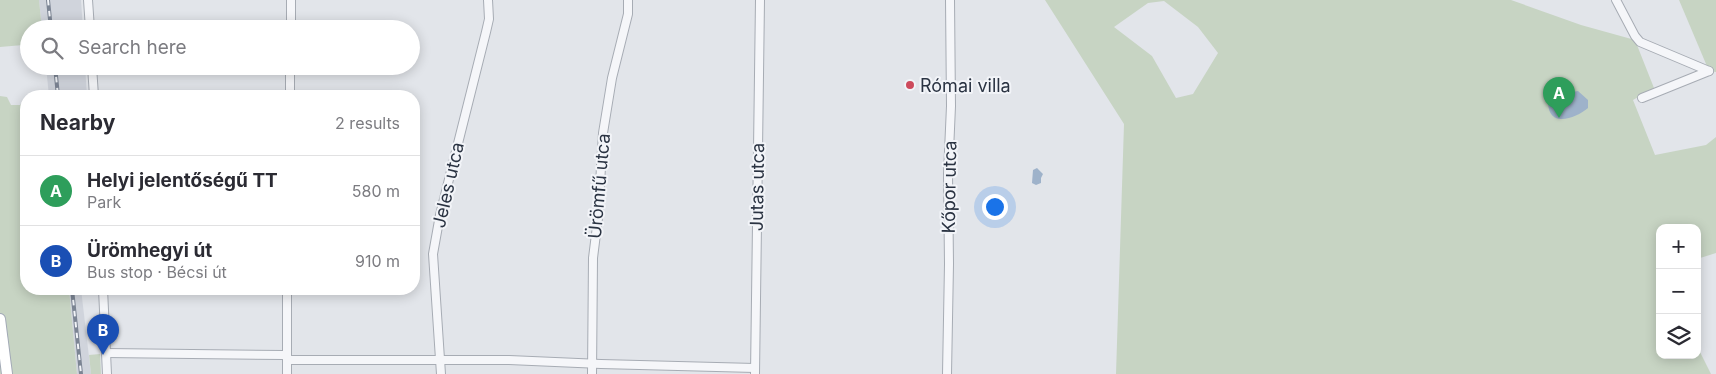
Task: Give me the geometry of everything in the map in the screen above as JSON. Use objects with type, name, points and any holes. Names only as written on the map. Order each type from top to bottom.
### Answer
[{"type":"main road","points":[[0,319],[1,339],[7,374]]},
{"type":"street","points":[[88,0],[89,20]]},
{"type":"street","points":[[291,0],[291,20]]},
{"type":"street","name":"Jeles utca","points":[[441,374],[434,275],[434,244],[486,32],[488,0]]},
{"type":"street","name":"Ürömfű utca","points":[[592,374],[594,258],[603,133],[612,78],[628,14],[628,0]]},
{"type":"street","name":"Jutas utca","points":[[755,371],[760,0]]},
{"type":"street","name":"Kőpor utca","points":[[947,374],[948,174],[951,112],[950,0]]},
{"type":"street","points":[[1616,0],[1640,42],[1709,71],[1642,98]]},
{"type":"street","points":[[93,75],[94,90]]},
{"type":"street","points":[[290,75],[290,90]]},
{"type":"street","points":[[103,295],[107,374]]},
{"type":"street","points":[[287,295],[287,374]]},
{"type":"street","points":[[106,353],[284,355],[290,360],[440,359],[592,363],[755,371]]},
{"type":"shaded area","points":[[39,0],[81,0],[82,20],[41,20]]},
{"type":"shaded area","points":[[47,75],[86,75],[87,90],[48,90]]},
{"type":"shaded area","points":[[70,295],[82,295],[91,374],[77,374]]},
{"type":"green space","points":[[0,0],[39,0],[41,20],[20,20],[20,45],[0,47]]},
{"type":"green space","points":[[1045,0],[1511,0],[1581,25],[1635,40],[1654,88],[1633,100],[1655,155],[1706,145],[1716,137],[1716,253],[1701,258],[1701,224],[1656,224],[1656,359],[1701,359],[1701,354],[1711,374],[1116,374],[1124,124]],"holes":[[[1164,1],[1198,27],[1218,53],[1193,94],[1176,98],[1152,56],[1114,27],[1148,3]]]},
{"type":"green space","points":[[1679,0],[1716,0],[1716,72],[1709,71]]},
{"type":"green space","points":[[0,96],[7,97],[11,105],[20,105],[20,295],[70,295],[77,374],[0,374]]},
{"type":"green space","points":[[100,354],[101,374],[91,374],[89,355]]},
{"type":"water","points":[[1578,91],[1588,100],[1588,108],[1570,118],[1558,119],[1553,116],[1548,103],[1562,95]]},
{"type":"water","points":[[1037,168],[1043,174],[1041,183],[1036,185],[1032,183],[1033,170]]},
{"type":"railway","points":[[48,0],[50,20]]},
{"type":"railway","points":[[56,75],[57,90]]},
{"type":"railway","points":[[73,295],[81,374]]},
{"type":"place","name":"Római villa","points":[[910,85]]},
{"type":"place","name":"Helyi jelentőségű TT","points":[[1559,118]]},
{"type":"place","name":"Ürömhegyi út","points":[[103,355]]}]
